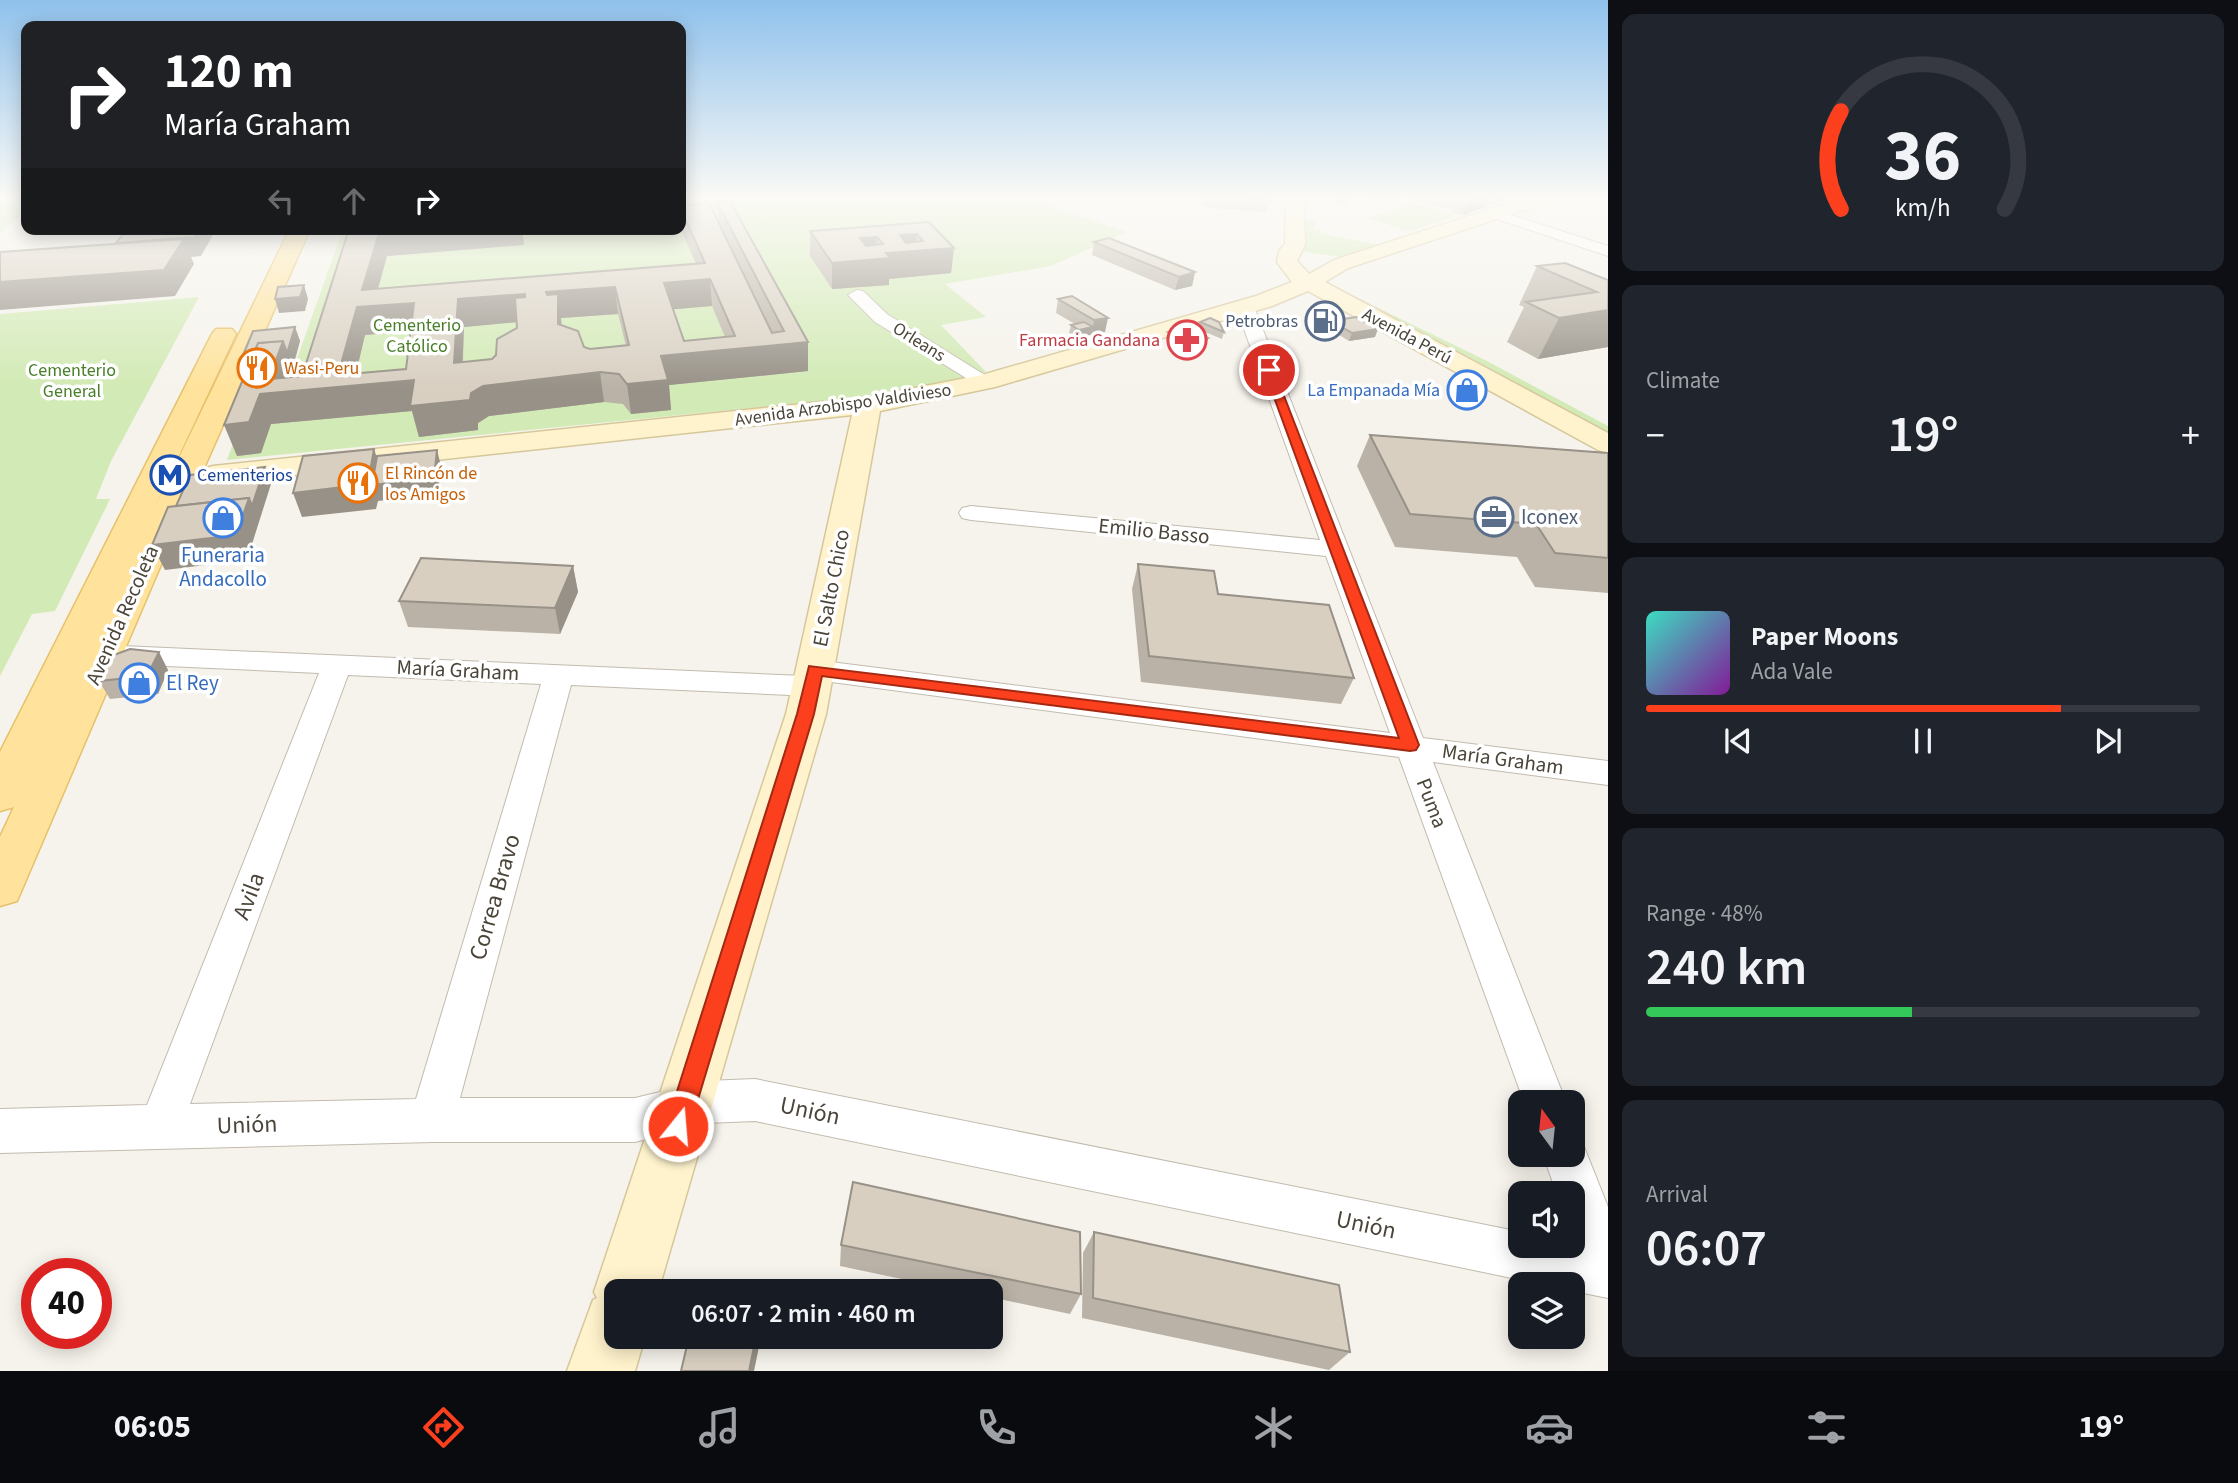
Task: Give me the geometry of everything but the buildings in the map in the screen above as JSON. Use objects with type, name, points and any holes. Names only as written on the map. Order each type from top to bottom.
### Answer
[{"type":"main road","name":"Avenida Recoleta","points":[[0,887],[104,654],[219,344],[258,284],[269,260]]},
{"type":"main road","name":"Avenida Recoleta","points":[[0,795],[283,260]]},
{"type":"main road","name":"Avenida Perú","points":[[1287,260],[1294,273],[1377,299],[1608,416]]},
{"type":"main road","points":[[1336,260],[1350,261]]},
{"type":"main road","name":"Avenida Arzobispo Valdivieso","points":[[168,480],[868,405],[986,383],[1245,307],[1353,260]]},
{"type":"main road","name":"Avenida Perú","points":[[1316,278],[1608,444]]},
{"type":"main road","name":"El Salto Chico","points":[[630,1279],[813,678],[868,405]]},
{"type":"main road","points":[[601,1371],[608,1349]]},
{"type":"street","name":"Orleans","points":[[857,295],[881,318],[986,383]]},
{"type":"street","name":"Puma","points":[[1245,307],[1540,1090]]},
{"type":"street","name":"Emilio Basso","points":[[971,513],[1336,549]]},
{"type":"street","name":"María Graham","points":[[104,654],[559,674],[813,678],[1410,745],[1608,773]]},
{"type":"street","name":"Avila","points":[[160,1127],[337,664]]},
{"type":"street","name":"Correa Bravo","points":[[432,1120],[559,674]]},
{"type":"street","name":"Unión","points":[[0,1130],[432,1120],[635,1120],[718,1101],[755,1100],[1608,1274]]},
{"type":"street","points":[[1570,1167],[1608,1268]]},
{"type":"green space","name":"Cementerio Católico","points":[[332,260],[1064,260],[1051,266],[945,284],[986,317],[941,325],[986,372],[912,392],[227,460],[259,372],[293,370]]},
{"type":"green space","points":[[1333,290],[1358,298],[1485,360],[1608,426],[1608,441]]},
{"type":"green space","name":"Cementerio General","points":[[199,297],[111,461],[96,499],[110,499],[55,611],[32,614],[0,676],[0,314]]},
{"type":"place","name":"Petrobras","points":[[1325,321]]},
{"type":"place","name":"Farmacia Gandana","points":[[1187,340]]},
{"type":"place","name":"Wasi-Peru","points":[[257,368]]},
{"type":"place","name":"La Empanada Mía","points":[[1467,390]]},
{"type":"place","name":"Cementerios","points":[[170,475]]},
{"type":"place","name":"El Rincón de los Amigos","points":[[358,483]]},
{"type":"place","name":"Iconex","points":[[1494,517]]},
{"type":"place","name":"Funeraria Andacollo","points":[[223,518]]},
{"type":"place","name":"El Rey","points":[[139,683]]},
{"type":"route","points":[[678,1126],[806,714],[815,670],[1410,745],[1269,370]]}]
